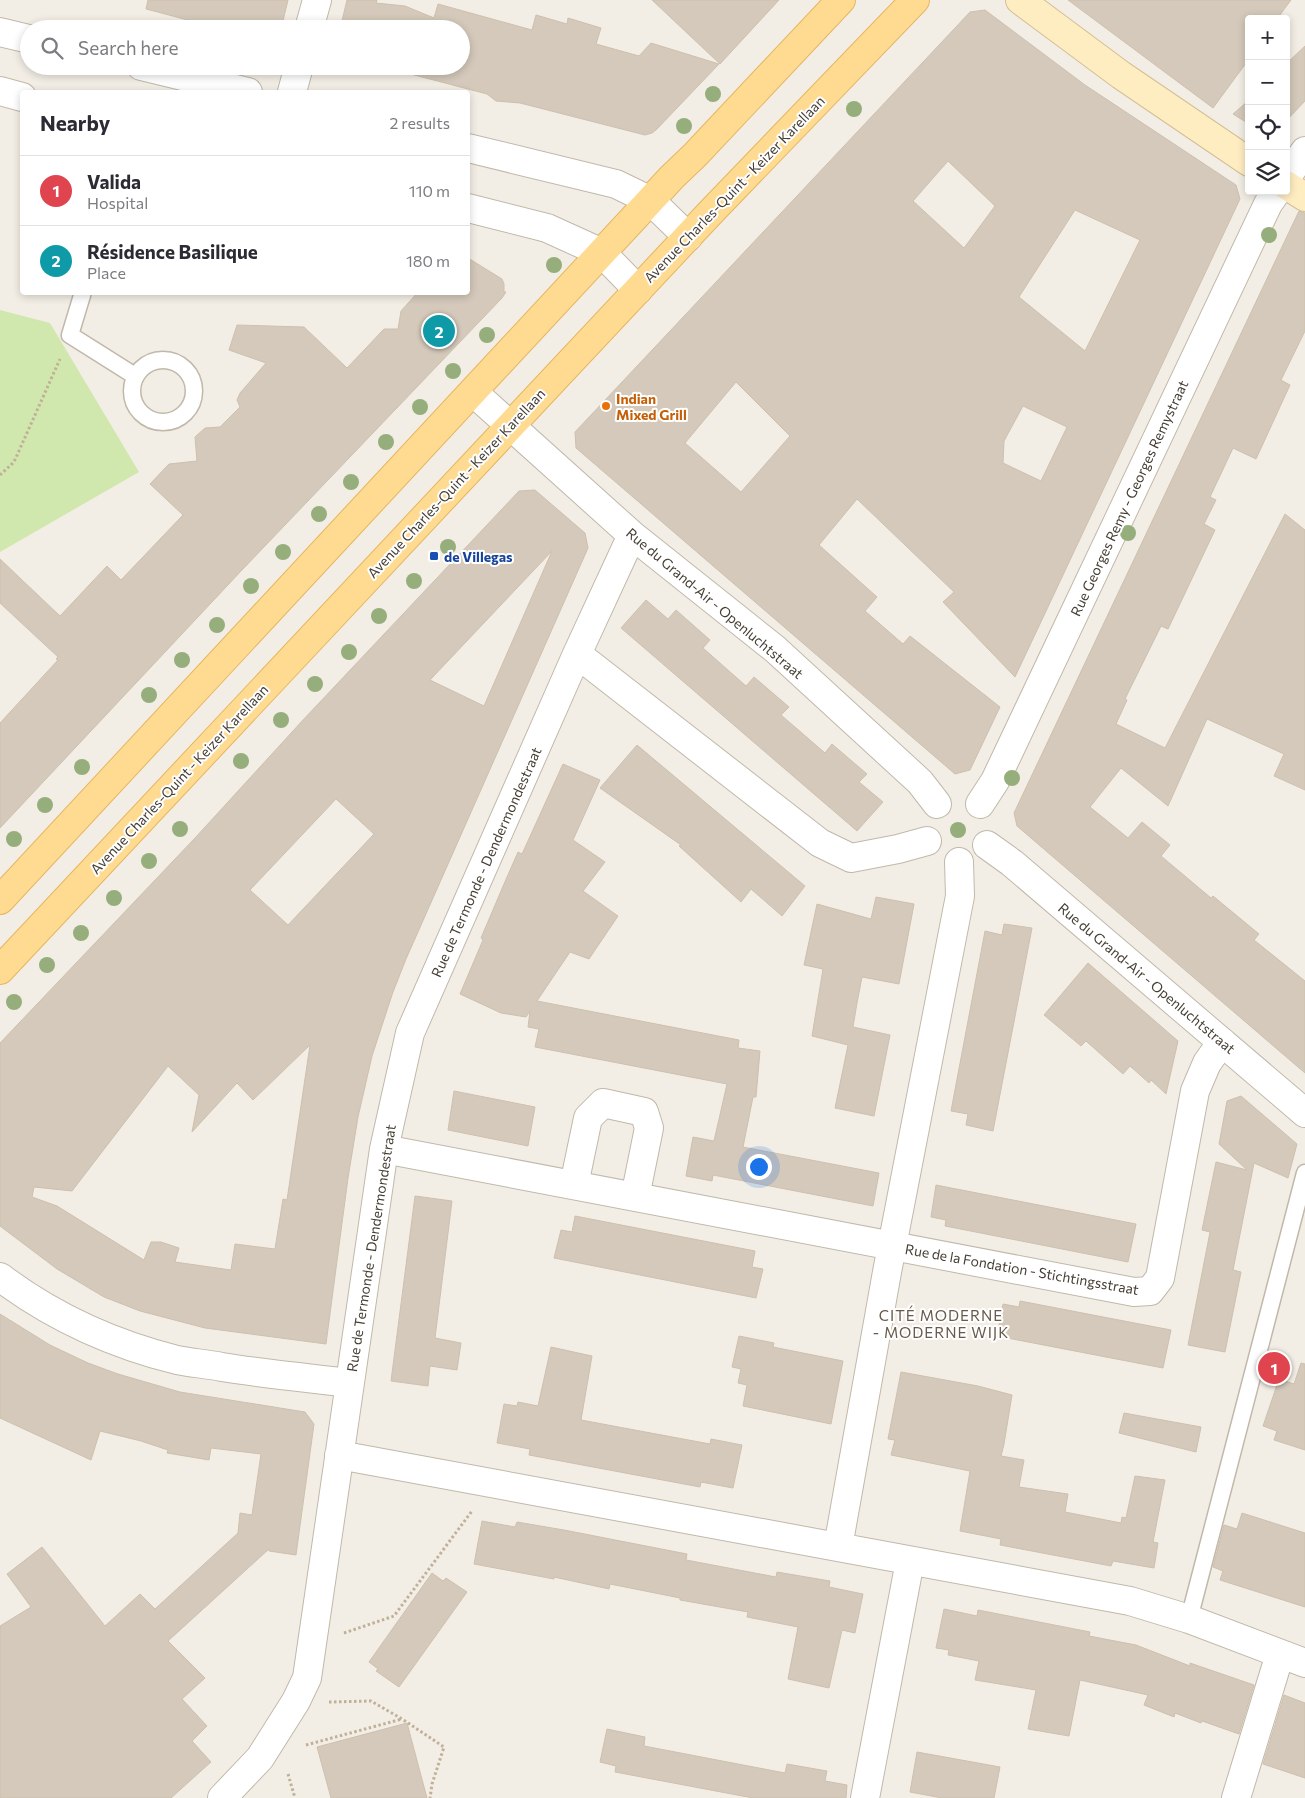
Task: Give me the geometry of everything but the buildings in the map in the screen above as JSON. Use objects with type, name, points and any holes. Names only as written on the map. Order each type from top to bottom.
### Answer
[{"type":"main road","points":[[0,900],[651,200],[841,0]]},
{"type":"main road","name":"Avenue Charles-Quint - Keizer Karellaan","points":[[0,970],[638,290],[915,0]]},
{"type":"street","points":[[311,20],[317,0]]},
{"type":"street","points":[[1020,0],[1121,75],[1245,159]]},
{"type":"street","points":[[0,32],[20,37]]},
{"type":"street","points":[[178,75],[240,90]]},
{"type":"street","points":[[293,90],[297,75]]},
{"type":"street","points":[[0,91],[20,96]]},
{"type":"street","points":[[470,148],[616,184],[651,200],[688,237]]},
{"type":"street","points":[[1290,172],[1305,151]]},
{"type":"street","points":[[1290,188],[1305,197]]},
{"type":"street","name":"Rue Georges Remy - Georges Remystraat","points":[[980,804],[995,781],[1268,204],[1274,195]]},
{"type":"street","points":[[470,209],[547,228],[602,254],[638,290]]},
{"type":"street","name":"Rue du Grand-Air - Openluchtstraat","points":[[473,392],[632,535],[775,649],[920,782],[937,804]]},
{"type":"street","name":"Rue de Termonde - Dendermondestraat","points":[[222,1798],[260,1758],[296,1701],[307,1678],[384,1149],[410,1033],[577,654],[632,535]]},
{"type":"street","points":[[577,654],[820,843],[851,858],[927,841]]},
{"type":"street","points":[[965,796],[980,804],[990,819],[990,836],[987,845],[976,857],[960,862],[943,858],[931,848],[927,841],[925,825],[931,810],[937,804],[944,799],[965,796]]},
{"type":"street","name":"Rue du Grand-Air - Openluchtstraat","points":[[987,845],[1012,863],[1305,1112]]},
{"type":"street","points":[[838,1547],[892,1246],[960,896],[960,862]]},
{"type":"street","name":"Rue de la Fondation - Stichtingsstraat","points":[[384,1149],[1134,1292],[1150,1291],[1160,1278],[1195,1091],[1207,1063],[1222,1042]]},
{"type":"street","points":[[574,1185],[588,1118],[603,1103],[644,1112],[649,1128],[634,1197]]},
{"type":"street","points":[[0,1277],[63,1318],[106,1337],[145,1351],[179,1360],[233,1369],[350,1384]]},
{"type":"street","points":[[340,1455],[1130,1601],[1189,1619],[1305,1663]]},
{"type":"street","points":[[865,1798],[910,1560]]},
{"type":"street","points":[[1236,1798],[1280,1654]]},
{"type":"lane","points":[[82,295],[70,335],[135,376]]},
{"type":"lane","points":[[1189,1619],[1305,1173]]},
{"type":"path","points":[[0,475],[14,462],[40,408],[70,335]]},
{"type":"path","points":[[313,1644],[394,1616],[492,1483]]},
{"type":"path","points":[[296,1701],[371,1702],[402,1718],[444,1747],[432,1784],[430,1798]]},
{"type":"path","points":[[297,1747],[402,1718]]},
{"type":"green space","points":[[0,310],[50,323],[139,472],[0,552]]},
{"type":"place","name":"Résidence Basilique","points":[[439,331]]},
{"type":"place","name":"Indian Mixed Grill","points":[[606,406]]},
{"type":"place","name":"de Villegas","points":[[434,556]]},
{"type":"place","name":"Valida","points":[[1274,1368]]},
{"type":"district","name":"CITÉ MODERNE - MODERNE WIJK","points":[[941,1324]]}]
